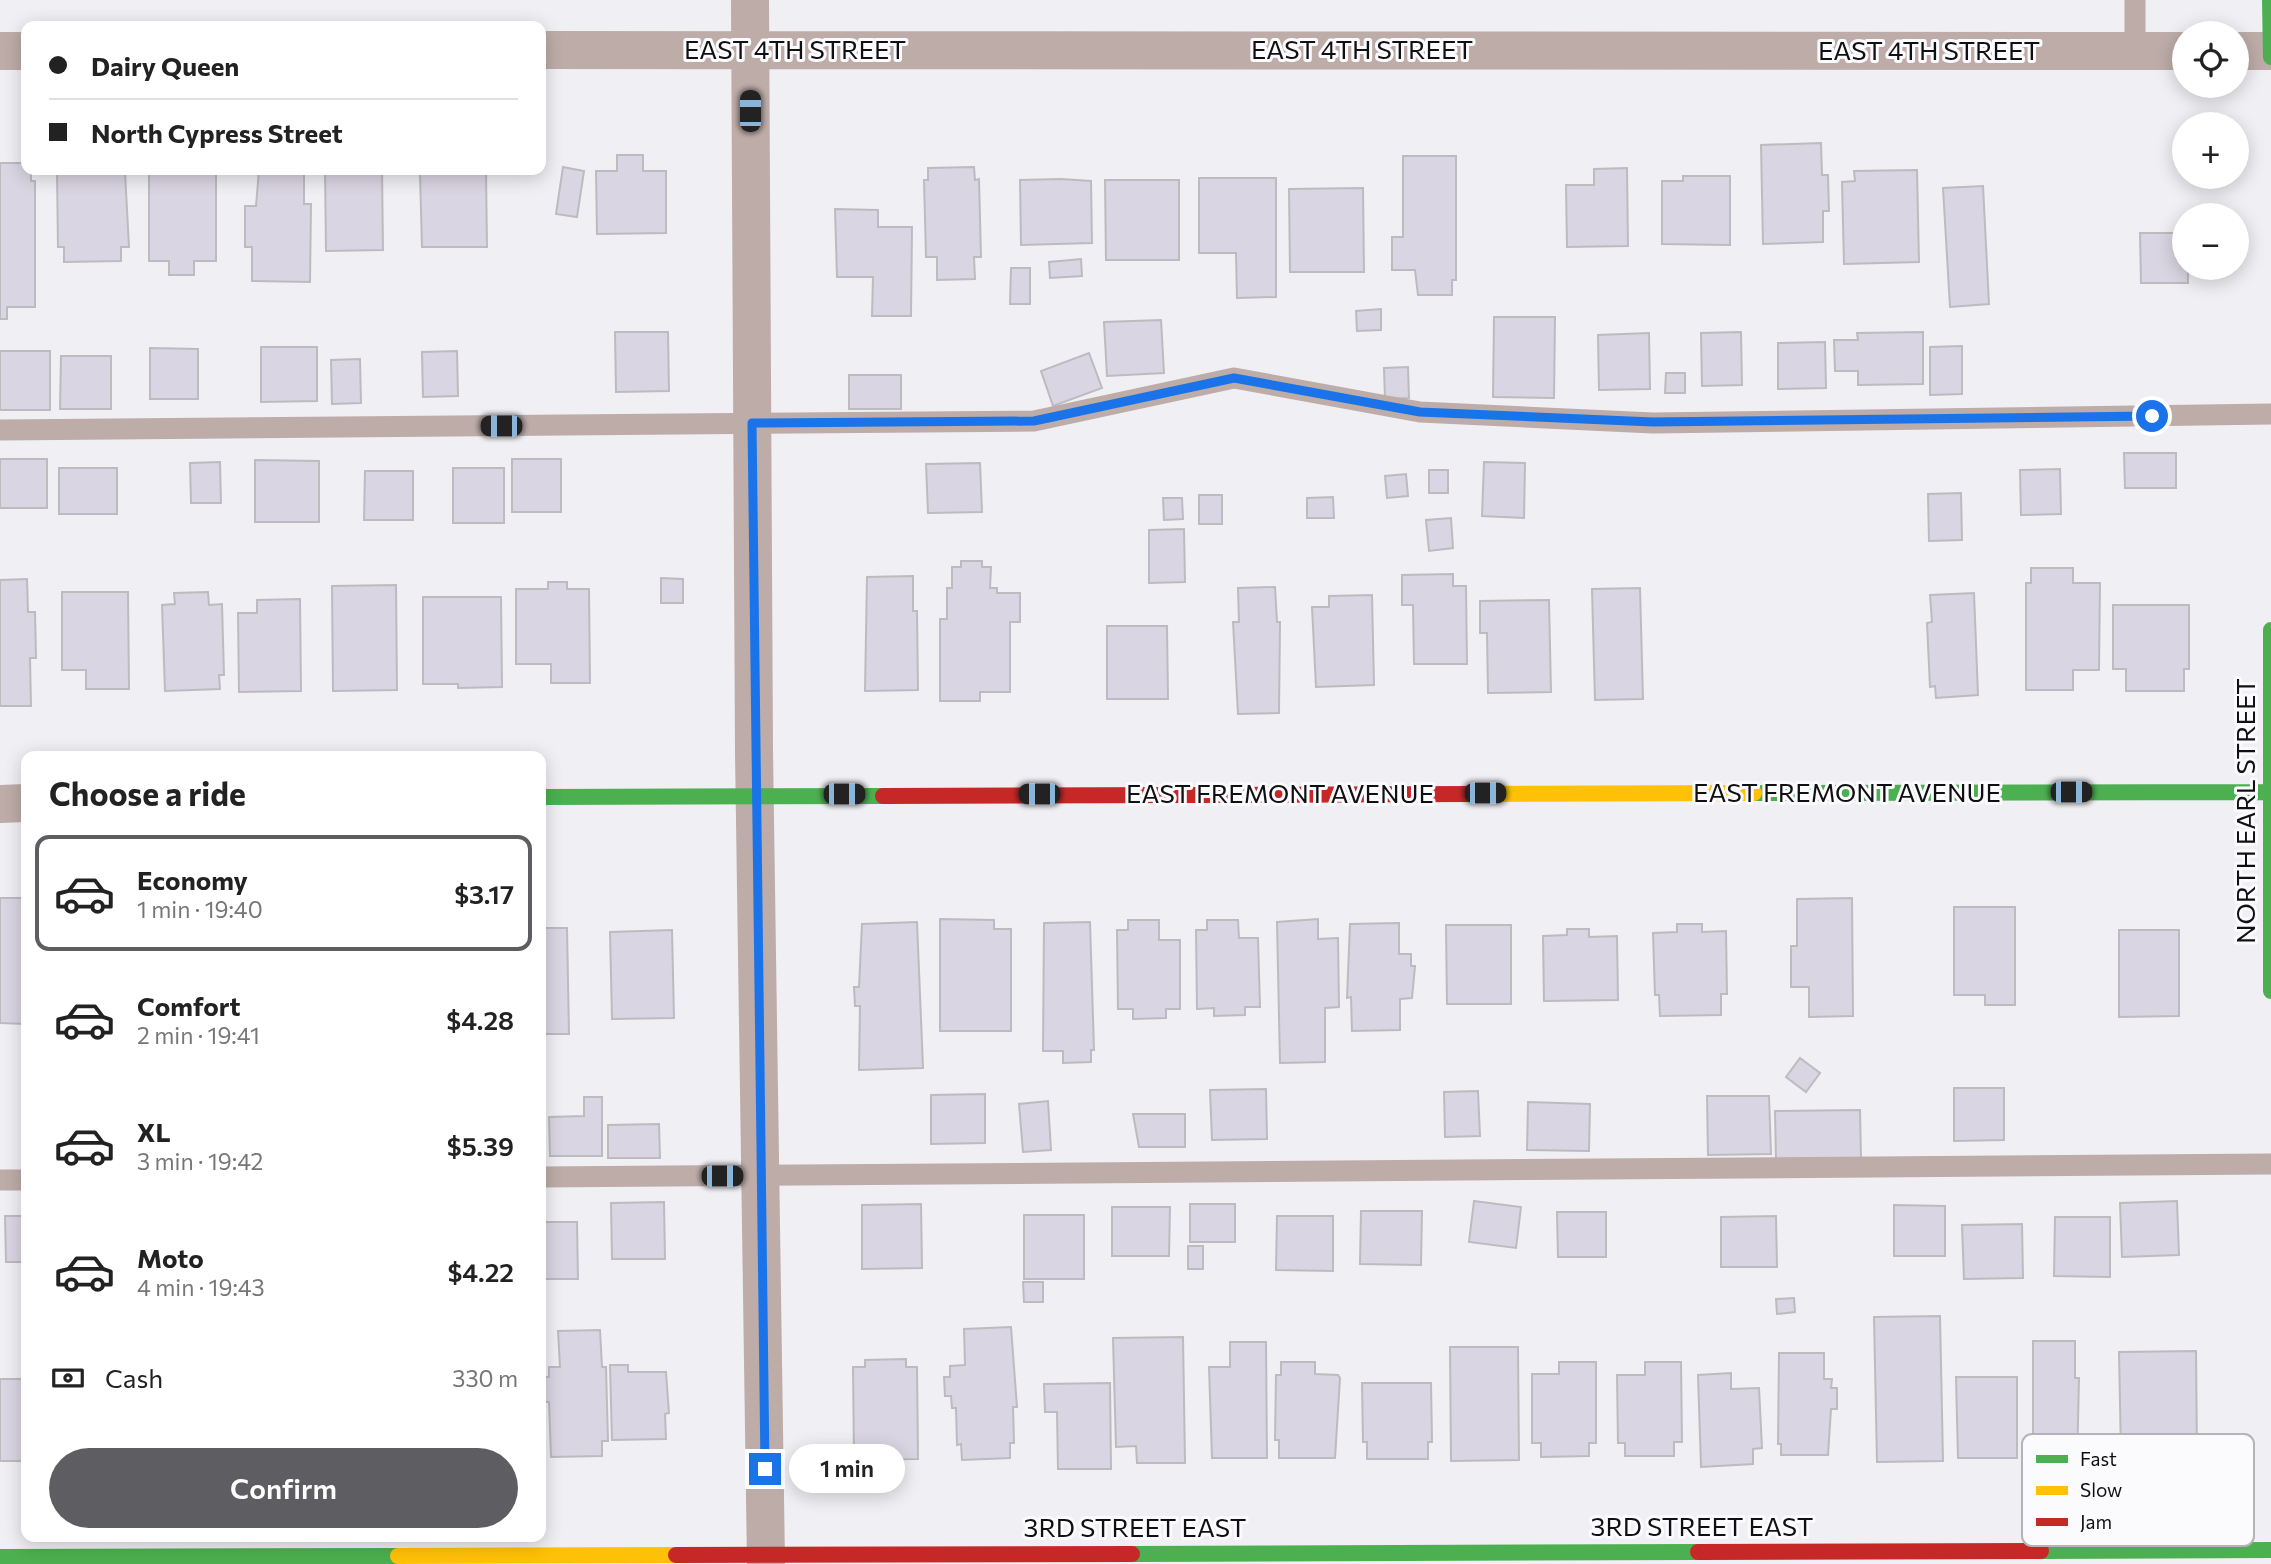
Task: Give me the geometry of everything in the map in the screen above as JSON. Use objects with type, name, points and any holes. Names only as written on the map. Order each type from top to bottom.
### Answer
[{"type":"street","points":[[750,0],[755,794],[766,1559]]},
{"type":"street","points":[[2270,0],[2271,57]]},
{"type":"street","name":"EAST 4TH STREET","points":[[546,50],[2172,51]]},
{"type":"street","points":[[0,51],[21,51]]},
{"type":"street","points":[[2249,51],[2271,51]]},
{"type":"street","name":"NORTH EARL STREET","points":[[2271,630],[2271,991]]},
{"type":"street","name":"EAST FREMONT AVENUE","points":[[546,797],[755,794],[2270,792]]},
{"type":"street","points":[[0,804],[21,803]]},
{"type":"street","name":"3RD STREET EAST","points":[[0,1557],[766,1559],[2271,1550]]},
{"type":"lane","points":[[2135,0],[2135,51]]},
{"type":"lane","points":[[0,430],[1034,421],[1234,378],[1420,412],[1653,422],[2271,414]]},
{"type":"lane","points":[[546,1177],[2271,1164]]},
{"type":"lane","points":[[0,1180],[21,1180]]},
{"type":"building","points":[[1821,143],[1822,175],[1828,175],[1829,211],[1823,211],[1823,242],[1763,244],[1761,145]]},
{"type":"building","points":[[617,155],[643,155],[643,171],[666,171],[666,233],[597,234],[596,171],[617,171]]},
{"type":"building","points":[[1403,156],[1456,156],[1456,280],[1452,280],[1452,295],[1418,295],[1415,270],[1392,270],[1392,237],[1403,237]]},
{"type":"building","points":[[0,163],[21,163],[21,175],[31,175],[31,181],[35,181],[35,307],[7,307],[7,319],[0,319]]},
{"type":"building","points":[[563,167],[584,171],[577,217],[556,214]]},
{"type":"building","points":[[974,167],[975,180],[979,179],[981,257],[974,257],[975,279],[937,280],[937,257],[926,257],[924,180],[928,180],[928,168]]},
{"type":"building","points":[[1627,168],[1628,246],[1567,247],[1566,185],[1594,185],[1594,169]]},
{"type":"building","points":[[1917,170],[1919,262],[1844,264],[1842,182],[1855,181],[1854,171]]},
{"type":"building","points":[[57,175],[125,175],[129,247],[121,247],[121,261],[64,262],[64,247],[58,247]]},
{"type":"building","points":[[149,175],[216,175],[216,261],[194,261],[194,275],[169,275],[169,261],[149,261]]},
{"type":"building","points":[[259,175],[304,175],[304,204],[311,204],[310,282],[252,281],[252,247],[245,247],[245,206],[256,206]]},
{"type":"building","points":[[325,175],[382,175],[383,250],[326,251]]},
{"type":"building","points":[[420,175],[486,175],[487,247],[422,247]]},
{"type":"building","points":[[1683,176],[1730,176],[1730,245],[1662,244],[1662,181],[1683,181]]},
{"type":"building","points":[[1199,178],[1276,178],[1276,297],[1237,298],[1236,253],[1199,253]]},
{"type":"building","points":[[1020,180],[1091,181],[1092,243],[1021,245]]},
{"type":"building","points":[[1105,180],[1179,180],[1179,260],[1106,260]]},
{"type":"building","points":[[1983,186],[1989,304],[1950,307],[1943,188]]},
{"type":"building","points":[[1363,188],[1364,272],[1290,272],[1289,189]]},
{"type":"building","points":[[835,209],[878,210],[878,227],[912,227],[911,316],[872,316],[873,277],[837,277]]},
{"type":"building","points":[[2140,233],[2172,233],[2172,280],[2188,280],[2188,283],[2141,283]]},
{"type":"building","points":[[1081,259],[1082,276],[1050,278],[1049,262]]},
{"type":"building","points":[[1011,268],[1030,268],[1030,304],[1010,304]]},
{"type":"building","points":[[1381,309],[1381,330],[1357,331],[1356,311]]},
{"type":"building","points":[[1494,317],[1555,317],[1554,398],[1493,397]]},
{"type":"building","points":[[1161,320],[1164,373],[1107,376],[1104,322]]},
{"type":"building","points":[[615,332],[668,332],[669,391],[616,392]]},
{"type":"building","points":[[1741,332],[1742,385],[1702,386],[1701,333]]},
{"type":"building","points":[[1923,332],[1923,384],[1858,385],[1858,371],[1835,371],[1834,340],[1858,340],[1857,333]]},
{"type":"building","points":[[1649,333],[1650,389],[1599,390],[1598,335]]},
{"type":"building","points":[[1825,342],[1826,388],[1778,389],[1778,343]]},
{"type":"building","points":[[1962,346],[1962,394],[1930,395],[1930,347]]},
{"type":"building","points":[[261,347],[317,347],[317,401],[261,402]]},
{"type":"building","points":[[150,348],[198,349],[198,399],[150,399]]},
{"type":"building","points":[[0,351],[50,351],[50,410],[0,410]]},
{"type":"building","points":[[457,351],[458,396],[423,397],[422,352]]},
{"type":"building","points":[[1089,353],[1102,388],[1053,406],[1041,371]]},
{"type":"building","points":[[61,356],[111,356],[111,409],[60,409]]},
{"type":"building","points":[[360,359],[361,403],[332,404],[331,360]]},
{"type":"building","points":[[1408,367],[1409,398],[1385,399],[1384,368]]},
{"type":"building","points":[[1666,373],[1685,373],[1685,393],[1665,393]]},
{"type":"building","points":[[849,375],[901,375],[901,409],[849,409]]},
{"type":"building","points":[[2124,453],[2176,453],[2176,488],[2125,488]]},
{"type":"building","points":[[0,459],[47,459],[47,508],[0,508]]},
{"type":"building","points":[[512,459],[561,459],[561,512],[512,512]]},
{"type":"building","points":[[255,460],[319,461],[319,522],[255,522]]},
{"type":"building","points":[[220,462],[221,503],[191,503],[190,463]]},
{"type":"building","points":[[1484,462],[1525,463],[1524,518],[1482,516]]},
{"type":"building","points":[[980,463],[982,512],[928,513],[926,464]]},
{"type":"building","points":[[59,468],[117,468],[117,514],[59,514]]},
{"type":"building","points":[[453,468],[504,468],[504,523],[453,523]]},
{"type":"building","points":[[2060,469],[2061,514],[2021,515],[2020,470]]},
{"type":"building","points":[[1429,470],[1448,470],[1448,493],[1429,493]]},
{"type":"building","points":[[365,471],[413,471],[413,520],[364,520]]},
{"type":"building","points":[[1406,474],[1408,496],[1387,498],[1385,476]]},
{"type":"building","points":[[1961,493],[1962,540],[1929,541],[1928,494]]},
{"type":"building","points":[[1199,495],[1222,495],[1222,524],[1199,524]]},
{"type":"building","points":[[1333,497],[1334,518],[1307,518],[1307,498]]},
{"type":"building","points":[[1163,498],[1182,498],[1183,519],[1164,520]]},
{"type":"building","points":[[1451,518],[1453,548],[1429,551],[1426,520]]},
{"type":"building","points":[[1184,529],[1185,582],[1149,583],[1149,530]]},
{"type":"building","points":[[961,561],[982,561],[982,567],[991,567],[990,588],[997,588],[997,593],[1020,593],[1020,622],[1010,622],[1010,692],[980,692],[980,701],[940,701],[940,619],[947,619],[947,588],[952,588],[952,567],[961,567]]},
{"type":"building","points":[[2031,568],[2073,568],[2073,583],[2100,583],[2099,670],[2073,670],[2073,690],[2026,690],[2026,583],[2031,583]]},
{"type":"building","points":[[1453,574],[1453,586],[1466,586],[1467,664],[1414,664],[1413,605],[1402,605],[1402,575]]},
{"type":"building","points":[[913,576],[913,611],[917,611],[918,690],[865,691],[867,577]]},
{"type":"building","points":[[661,578],[683,579],[683,603],[661,603]]},
{"type":"building","points":[[27,579],[28,612],[35,612],[36,658],[30,658],[31,706],[0,706],[0,580]]},
{"type":"building","points":[[548,582],[567,582],[567,589],[589,589],[590,683],[551,683],[551,664],[516,664],[516,589],[548,589]]},
{"type":"building","points":[[396,585],[397,690],[333,691],[332,586]]},
{"type":"building","points":[[1275,587],[1277,622],[1280,622],[1279,713],[1238,714],[1233,622],[1239,622],[1238,588]]},
{"type":"building","points":[[1640,588],[1643,699],[1595,700],[1592,589]]},
{"type":"building","points":[[62,592],[128,592],[129,689],[86,689],[86,670],[62,670]]},
{"type":"building","points":[[208,592],[209,605],[222,604],[224,675],[219,675],[220,689],[165,691],[162,605],[175,604],[174,593]]},
{"type":"building","points":[[1974,593],[1978,695],[1936,698],[1935,686],[1930,687],[1927,623],[1932,622],[1930,595]]},
{"type":"building","points":[[1372,595],[1374,685],[1316,687],[1312,607],[1329,607],[1329,596]]},
{"type":"building","points":[[423,597],[501,597],[502,687],[458,688],[458,684],[423,684]]},
{"type":"building","points":[[300,599],[301,691],[239,692],[238,613],[257,613],[257,600]]},
{"type":"building","points":[[1549,600],[1551,692],[1488,693],[1487,633],[1480,633],[1480,601]]},
{"type":"building","points":[[2113,605],[2189,605],[2189,669],[2184,669],[2184,691],[2126,691],[2126,669],[2113,669]]},
{"type":"building","points":[[1107,626],[1167,626],[1168,699],[1107,699]]},
{"type":"building","points":[[0,898],[21,898],[21,1024],[0,1023]]},
{"type":"building","points":[[1852,898],[1853,1016],[1809,1017],[1809,987],[1791,987],[1791,946],[1797,946],[1797,899]]},
{"type":"building","points":[[1954,907],[2015,907],[2015,1005],[1985,1005],[1985,995],[1954,995]]},
{"type":"building","points":[[940,919],[994,920],[994,929],[1011,929],[1011,1031],[940,1031]]},
{"type":"building","points":[[1318,919],[1318,939],[1338,938],[1339,1007],[1325,1008],[1325,1062],[1280,1063],[1277,922]]},
{"type":"building","points":[[1128,920],[1159,920],[1159,940],[1180,940],[1180,1009],[1166,1009],[1166,1018],[1133,1019],[1133,1009],[1118,1009],[1117,930],[1128,930]]},
{"type":"building","points":[[1207,920],[1238,920],[1239,938],[1258,938],[1260,1007],[1245,1007],[1245,1015],[1214,1016],[1214,1008],[1197,1009],[1196,930],[1207,930]]},
{"type":"building","points":[[917,922],[923,1068],[859,1070],[860,1006],[855,1006],[854,987],[859,987],[862,924]]},
{"type":"building","points":[[1090,922],[1094,1050],[1091,1050],[1091,1062],[1063,1063],[1063,1051],[1043,1051],[1044,923]]},
{"type":"building","points":[[1399,923],[1399,954],[1411,954],[1411,966],[1415,966],[1412,998],[1400,999],[1400,1030],[1352,1031],[1351,997],[1347,998],[1350,924]]},
{"type":"building","points":[[1677,924],[1702,924],[1702,932],[1726,931],[1727,994],[1721,994],[1721,1015],[1660,1016],[1659,995],[1655,995],[1653,933],[1677,932]]},
{"type":"building","points":[[1446,925],[1511,925],[1511,1004],[1447,1004]]},
{"type":"building","points":[[546,928],[567,928],[569,1034],[546,1034]]},
{"type":"building","points":[[1567,929],[1589,929],[1589,937],[1617,936],[1618,1000],[1544,1001],[1543,936],[1567,935]]},
{"type":"building","points":[[672,930],[674,1018],[612,1019],[610,932]]},
{"type":"building","points":[[2119,930],[2179,930],[2179,1016],[2119,1017]]},
{"type":"building","points":[[1800,1058],[1820,1073],[1806,1092],[1786,1077]]},
{"type":"building","points":[[1954,1088],[2004,1088],[2004,1140],[1954,1141]]},
{"type":"building","points":[[1266,1089],[1267,1139],[1212,1140],[1210,1090]]},
{"type":"building","points":[[1478,1091],[1480,1136],[1445,1137],[1444,1092]]},
{"type":"building","points":[[985,1094],[985,1143],[931,1144],[931,1095]]},
{"type":"building","points":[[1707,1096],[1769,1096],[1771,1154],[1708,1155]]},
{"type":"building","points":[[584,1097],[602,1097],[602,1156],[550,1156],[549,1117],[584,1116]]},
{"type":"building","points":[[1048,1101],[1051,1150],[1023,1152],[1019,1104]]},
{"type":"building","points":[[1528,1102],[1590,1104],[1589,1151],[1527,1150]]},
{"type":"building","points":[[1860,1110],[1861,1159],[1776,1161],[1775,1111]]},
{"type":"building","points":[[1133,1114],[1185,1114],[1185,1147],[1139,1147]]},
{"type":"building","points":[[659,1124],[660,1158],[608,1158],[608,1125]]},
{"type":"building","points":[[1474,1201],[1521,1207],[1516,1248],[1469,1242]]},
{"type":"building","points":[[2177,1201],[2179,1255],[2122,1257],[2120,1203]]},
{"type":"building","points":[[664,1202],[665,1259],[612,1259],[611,1203]]},
{"type":"building","points":[[921,1204],[922,1268],[862,1269],[862,1205]]},
{"type":"building","points":[[1190,1204],[1235,1204],[1235,1242],[1190,1242]]},
{"type":"building","points":[[1894,1205],[1945,1206],[1945,1256],[1894,1256]]},
{"type":"building","points":[[1112,1207],[1170,1207],[1169,1256],[1112,1256]]},
{"type":"building","points":[[1361,1211],[1422,1211],[1421,1265],[1360,1264]]},
{"type":"building","points":[[1557,1212],[1606,1212],[1606,1257],[1558,1257]]},
{"type":"building","points":[[1024,1215],[1084,1215],[1084,1279],[1024,1279]]},
{"type":"building","points":[[5,1216],[21,1216],[21,1262],[6,1262]]},
{"type":"building","points":[[1277,1216],[1333,1216],[1333,1271],[1276,1270]]},
{"type":"building","points":[[1776,1216],[1777,1267],[1721,1267],[1721,1217]]},
{"type":"building","points":[[2055,1217],[2110,1217],[2110,1277],[2054,1276]]},
{"type":"building","points":[[546,1222],[577,1222],[578,1279],[546,1279]]},
{"type":"building","points":[[2022,1224],[2023,1278],[1964,1279],[1962,1225]]},
{"type":"building","points":[[1188,1246],[1203,1246],[1203,1269],[1188,1269]]},
{"type":"building","points":[[1023,1282],[1043,1282],[1043,1302],[1024,1302]]},
{"type":"building","points":[[1794,1298],[1795,1312],[1777,1314],[1776,1299]]},
{"type":"building","points":[[1940,1316],[1943,1461],[1877,1462],[1874,1317]]},
{"type":"building","points":[[1011,1327],[1017,1407],[1013,1407],[1014,1443],[1010,1443],[1010,1458],[962,1460],[961,1444],[957,1445],[956,1408],[952,1408],[951,1396],[945,1396],[944,1377],[950,1377],[950,1366],[965,1365],[964,1329]]},
{"type":"building","points":[[600,1330],[602,1367],[606,1367],[608,1441],[602,1441],[602,1456],[551,1457],[546,1377],[549,1377],[549,1367],[560,1367],[558,1331]]},
{"type":"building","points":[[1183,1337],[1185,1463],[1137,1463],[1136,1446],[1116,1447],[1113,1338]]},
{"type":"building","points":[[2033,1341],[2075,1341],[2075,1378],[2079,1378],[2078,1434],[2033,1434]]},
{"type":"building","points":[[1230,1342],[1266,1342],[1267,1458],[1212,1458],[1209,1367],[1230,1367]]},
{"type":"building","points":[[1450,1347],[1518,1347],[1519,1460],[1451,1461]]},
{"type":"building","points":[[2196,1351],[2197,1434],[2121,1434],[2119,1352]]},
{"type":"building","points":[[1779,1353],[1824,1353],[1824,1379],[1832,1379],[1831,1388],[1837,1388],[1837,1409],[1831,1409],[1828,1455],[1781,1455],[1781,1444],[1778,1444]]},
{"type":"building","points":[[906,1359],[906,1367],[917,1367],[918,1459],[854,1460],[853,1367],[865,1367],[865,1360]]},
{"type":"building","points":[[1281,1362],[1315,1362],[1315,1374],[1338,1375],[1340,1378],[1335,1458],[1279,1458],[1279,1440],[1275,1440],[1276,1375],[1281,1375]]},
{"type":"building","points":[[1559,1362],[1596,1362],[1596,1443],[1589,1443],[1589,1456],[1541,1457],[1541,1443],[1532,1443],[1532,1374],[1559,1374]]},
{"type":"building","points":[[1645,1362],[1681,1362],[1682,1442],[1674,1442],[1674,1456],[1625,1456],[1625,1443],[1618,1443],[1617,1375],[1645,1375]]},
{"type":"building","points":[[610,1365],[628,1365],[628,1372],[666,1372],[669,1413],[665,1414],[666,1439],[612,1440]]},
{"type":"building","points":[[1731,1373],[1731,1389],[1759,1388],[1762,1448],[1753,1449],[1753,1464],[1701,1467],[1698,1375]]},
{"type":"building","points":[[1956,1377],[2017,1377],[2017,1458],[1958,1458]]},
{"type":"building","points":[[0,1379],[21,1379],[21,1461],[0,1461]]},
{"type":"building","points":[[1110,1383],[1111,1469],[1058,1469],[1057,1412],[1045,1412],[1044,1384]]},
{"type":"building","points":[[1362,1383],[1431,1383],[1432,1442],[1428,1442],[1428,1459],[1367,1459],[1367,1442],[1363,1442]]},
{"type":"traffic: fast","points":[[2270,0],[2271,57]]},
{"type":"traffic: fast","points":[[2271,630],[2271,991]]},
{"type":"traffic: fast","points":[[1754,793],[2271,792]]},
{"type":"traffic: fast","points":[[546,797],[883,796]]},
{"type":"traffic: fast","points":[[2041,1551],[2271,1550]]},
{"type":"traffic: fast","points":[[1132,1554],[1698,1552]]},
{"type":"traffic: fast","points":[[0,1557],[398,1556]]},
{"type":"traffic: slow","points":[[1471,794],[1754,793]]},
{"type":"traffic: slow","points":[[398,1556],[676,1555]]},
{"type":"traffic: jam","points":[[883,796],[1471,794]]},
{"type":"traffic: jam","points":[[1698,1552],[2041,1551]]},
{"type":"traffic: jam","points":[[676,1555],[1132,1554]]},
{"type":"route","points":[[765,1469],[752,423],[1034,421],[1234,378],[1420,412],[1653,422],[2152,416]]}]
